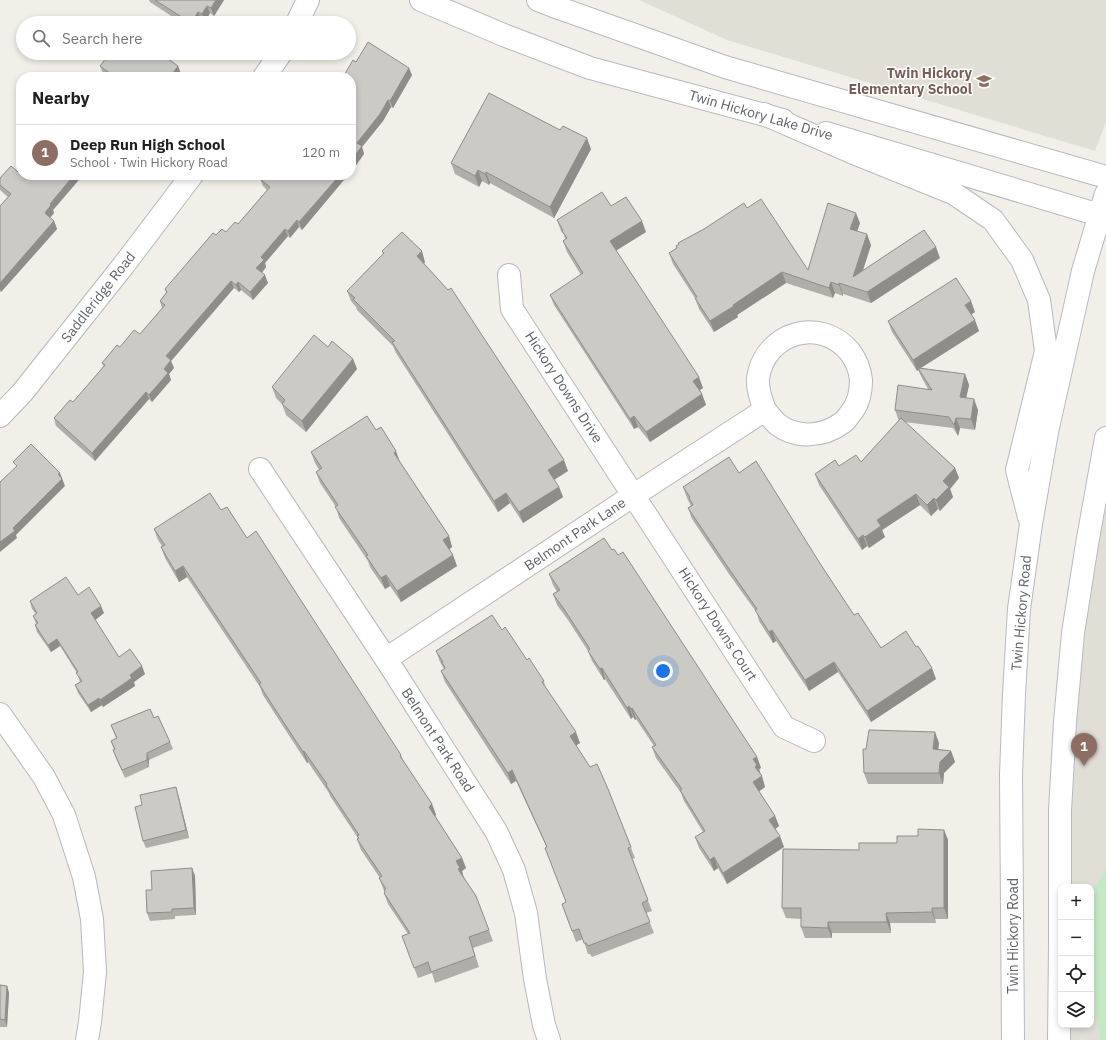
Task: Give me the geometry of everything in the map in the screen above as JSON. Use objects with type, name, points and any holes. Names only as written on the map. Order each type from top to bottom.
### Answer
[{"type":"street","points":[[300,16],[308,0]]},
{"type":"street","name":"Twin Hickory Lake Drive","points":[[420,0],[506,36],[590,68],[764,114],[1103,216]]},
{"type":"street","points":[[538,0],[725,67],[1106,177]]},
{"type":"street","points":[[268,72],[276,60]]},
{"type":"street","points":[[764,114],[849,151],[953,193],[993,220],[1022,260],[1039,300],[1046,352],[1017,470],[1031,524]]},
{"type":"street","name":"Saddleridge Road","points":[[0,416],[32,381],[123,266],[188,180]]},
{"type":"street","name":"Twin Hickory Road","points":[[1013,1040],[1012,760],[1019,609],[1031,524],[1047,432],[1083,271],[1103,216],[1106,194]]},
{"type":"street","name":"Hickory Downs Drive","points":[[509,275],[512,308],[634,495]]},
{"type":"street","points":[[815,332],[831,336],[845,346],[855,358],[860,374],[861,392],[855,409],[843,422],[828,432],[811,435],[793,433],[777,424],[765,410],[759,395],[758,379],[762,363],[771,349],[784,339],[799,333],[815,332]]},
{"type":"street","name":"Belmont Park Lane","points":[[386,659],[765,410]]},
{"type":"street","points":[[1059,1040],[1060,811],[1065,722],[1073,633],[1088,536],[1106,438]]},
{"type":"street","name":"Belmont Park Road","points":[[260,469],[386,659],[496,831],[514,870],[526,913],[535,979],[544,1025],[550,1040]]},
{"type":"street","name":"Hickory Downs Court","points":[[634,495],[784,727],[814,741]]},
{"type":"street","points":[[0,714],[44,777],[64,815],[84,877],[92,919],[95,972],[87,1040]]},
{"type":"shaded area","name":"Twin Hickory Elementary School","points":[[639,0],[1106,0],[1106,122],[1095,151],[727,40]]},
{"type":"shaded area","points":[[1106,438],[1106,1040],[1059,1040],[1059,1028],[1094,1028],[1094,884],[1060,884],[1060,811]]},
{"type":"green space","points":[[1106,869],[1106,1040],[1101,1040],[1096,1014],[1094,979],[1094,888]]},
{"type":"building","points":[[155,0],[216,0],[211,8],[207,6],[202,14],[198,12],[195,16],[180,16]]},
{"type":"building","points":[[368,42],[409,68],[390,101],[388,100],[380,114],[357,143],[362,146],[356,154],[356,72],[346,72],[353,60],[356,62]]},
{"type":"building","points":[[105,60],[170,60],[178,66],[174,72],[108,72],[100,66]]},
{"type":"building","points":[[489,93],[560,130],[563,126],[587,138],[550,207],[486,172],[485,174],[478,170],[475,176],[451,163]]},
{"type":"building","points":[[11,166],[16,170],[16,180],[70,180],[50,204],[51,205],[45,213],[54,221],[0,283],[0,206],[11,194],[0,185],[0,178]]},
{"type":"building","points":[[261,180],[336,180],[299,222],[297,220],[288,231],[285,229],[261,257],[264,260],[256,268],[265,275],[250,292],[238,282],[236,285],[231,281],[166,356],[171,360],[164,369],[168,373],[149,395],[146,392],[92,453],[54,418],[70,400],[73,402],[105,365],[102,363],[117,345],[120,347],[134,330],[140,334],[165,305],[160,301],[167,292],[165,289],[213,233],[216,235],[222,229],[226,232],[235,222],[238,224],[270,187]]},
{"type":"building","points":[[602,192],[611,206],[626,197],[642,221],[610,241],[699,377],[693,381],[702,394],[646,432],[634,416],[630,419],[550,295],[583,273],[563,241],[567,238],[557,220]]},
{"type":"building","points":[[761,199],[808,270],[828,203],[856,213],[850,229],[867,234],[853,277],[924,230],[936,247],[867,292],[831,282],[829,288],[782,272],[710,321],[695,298],[697,297],[669,253],[677,248],[676,246],[679,244],[678,243],[704,229],[744,203],[747,208]]},
{"type":"building","points":[[402,232],[422,251],[417,256],[448,290],[451,288],[564,460],[548,470],[559,487],[519,512],[506,493],[494,501],[392,342],[395,341],[353,299],[355,298],[347,291],[384,253],[382,251]]},
{"type":"building","points":[[956,278],[971,301],[965,305],[975,320],[913,360],[888,321]]},
{"type":"building","points":[[314,335],[328,347],[332,341],[353,359],[302,421],[282,404],[285,400],[272,387]]},
{"type":"building","points":[[918,368],[965,374],[960,397],[974,399],[971,419],[956,418],[954,425],[949,417],[895,410],[898,385],[932,390]]},
{"type":"building","points":[[367,416],[376,430],[381,427],[396,451],[394,453],[449,536],[443,540],[453,555],[397,591],[386,575],[381,578],[366,556],[368,555],[335,507],[338,505],[316,472],[322,468],[311,452]]},
{"type":"building","points":[[901,418],[955,468],[943,481],[949,487],[936,500],[934,498],[927,505],[916,494],[877,520],[881,526],[865,537],[863,535],[858,539],[815,474],[835,460],[839,466],[856,455],[861,462]]},
{"type":"building","points":[[31,444],[60,473],[58,474],[62,479],[13,528],[15,531],[0,542],[0,482],[17,466],[13,462]]},
{"type":"building","points":[[729,457],[739,473],[756,461],[854,615],[858,613],[881,648],[906,631],[932,668],[867,711],[834,662],[805,680],[772,630],[769,632],[755,610],[757,609],[688,508],[693,505],[689,498],[690,497],[683,487]]},
{"type":"building","points":[[210,493],[221,510],[227,507],[247,538],[256,531],[432,804],[429,807],[462,858],[456,861],[460,868],[458,869],[476,896],[489,930],[469,937],[475,956],[431,972],[428,962],[414,968],[402,936],[410,933],[384,893],[384,890],[386,889],[379,878],[382,876],[357,839],[359,838],[357,836],[359,835],[326,785],[327,784],[304,751],[303,752],[259,684],[261,683],[183,566],[175,571],[161,547],[165,545],[154,529]]},
{"type":"building","points":[[604,538],[612,550],[614,549],[618,555],[623,552],[757,757],[753,759],[757,765],[755,767],[762,776],[753,782],[775,816],[769,820],[780,836],[723,873],[714,857],[710,860],[695,837],[705,831],[680,790],[682,789],[652,747],[656,745],[632,708],[631,709],[629,706],[627,708],[602,668],[600,669],[588,651],[590,649],[553,594],[560,590],[549,574]]},
{"type":"building","points":[[66,577],[78,595],[89,587],[101,606],[91,613],[119,657],[130,649],[142,666],[130,675],[132,678],[100,700],[99,698],[88,705],[75,685],[82,681],[76,673],[78,672],[57,639],[48,645],[35,625],[38,623],[33,616],[37,613],[30,601]]},
{"type":"building","points":[[492,615],[502,630],[505,627],[527,660],[529,658],[544,681],[542,682],[576,732],[570,736],[590,767],[597,764],[631,847],[628,848],[648,900],[642,903],[650,922],[588,946],[584,943],[579,929],[572,931],[562,904],[566,902],[545,848],[547,847],[512,770],[508,773],[441,671],[445,668],[436,651]]},
{"type":"building","points":[[150,709],[154,718],[158,716],[170,742],[147,753],[147,760],[122,770],[113,750],[115,749],[111,741],[117,738],[111,725]]},
{"type":"building","points":[[869,730],[935,732],[933,749],[951,751],[940,762],[939,773],[864,773],[863,749],[866,749]]},
{"type":"building","points":[[176,787],[186,830],[143,841],[135,807],[142,805],[140,795]]},
{"type":"building","points":[[918,829],[944,830],[944,908],[932,908],[932,912],[886,913],[887,922],[828,922],[828,928],[801,927],[801,908],[782,908],[783,849],[859,850],[859,843],[897,843],[897,836],[918,836]]},
{"type":"building","points":[[192,868],[194,908],[172,909],[172,912],[147,913],[146,890],[152,890],[151,871]]},
{"type":"building","points":[[0,985],[7,986],[5,1020],[0,1019]]},
{"type":"place","name":"Twin Hickory Elementary School","points":[[984,81]]},
{"type":"place","name":"Deep Run High School","points":[[1084,766]]}]
